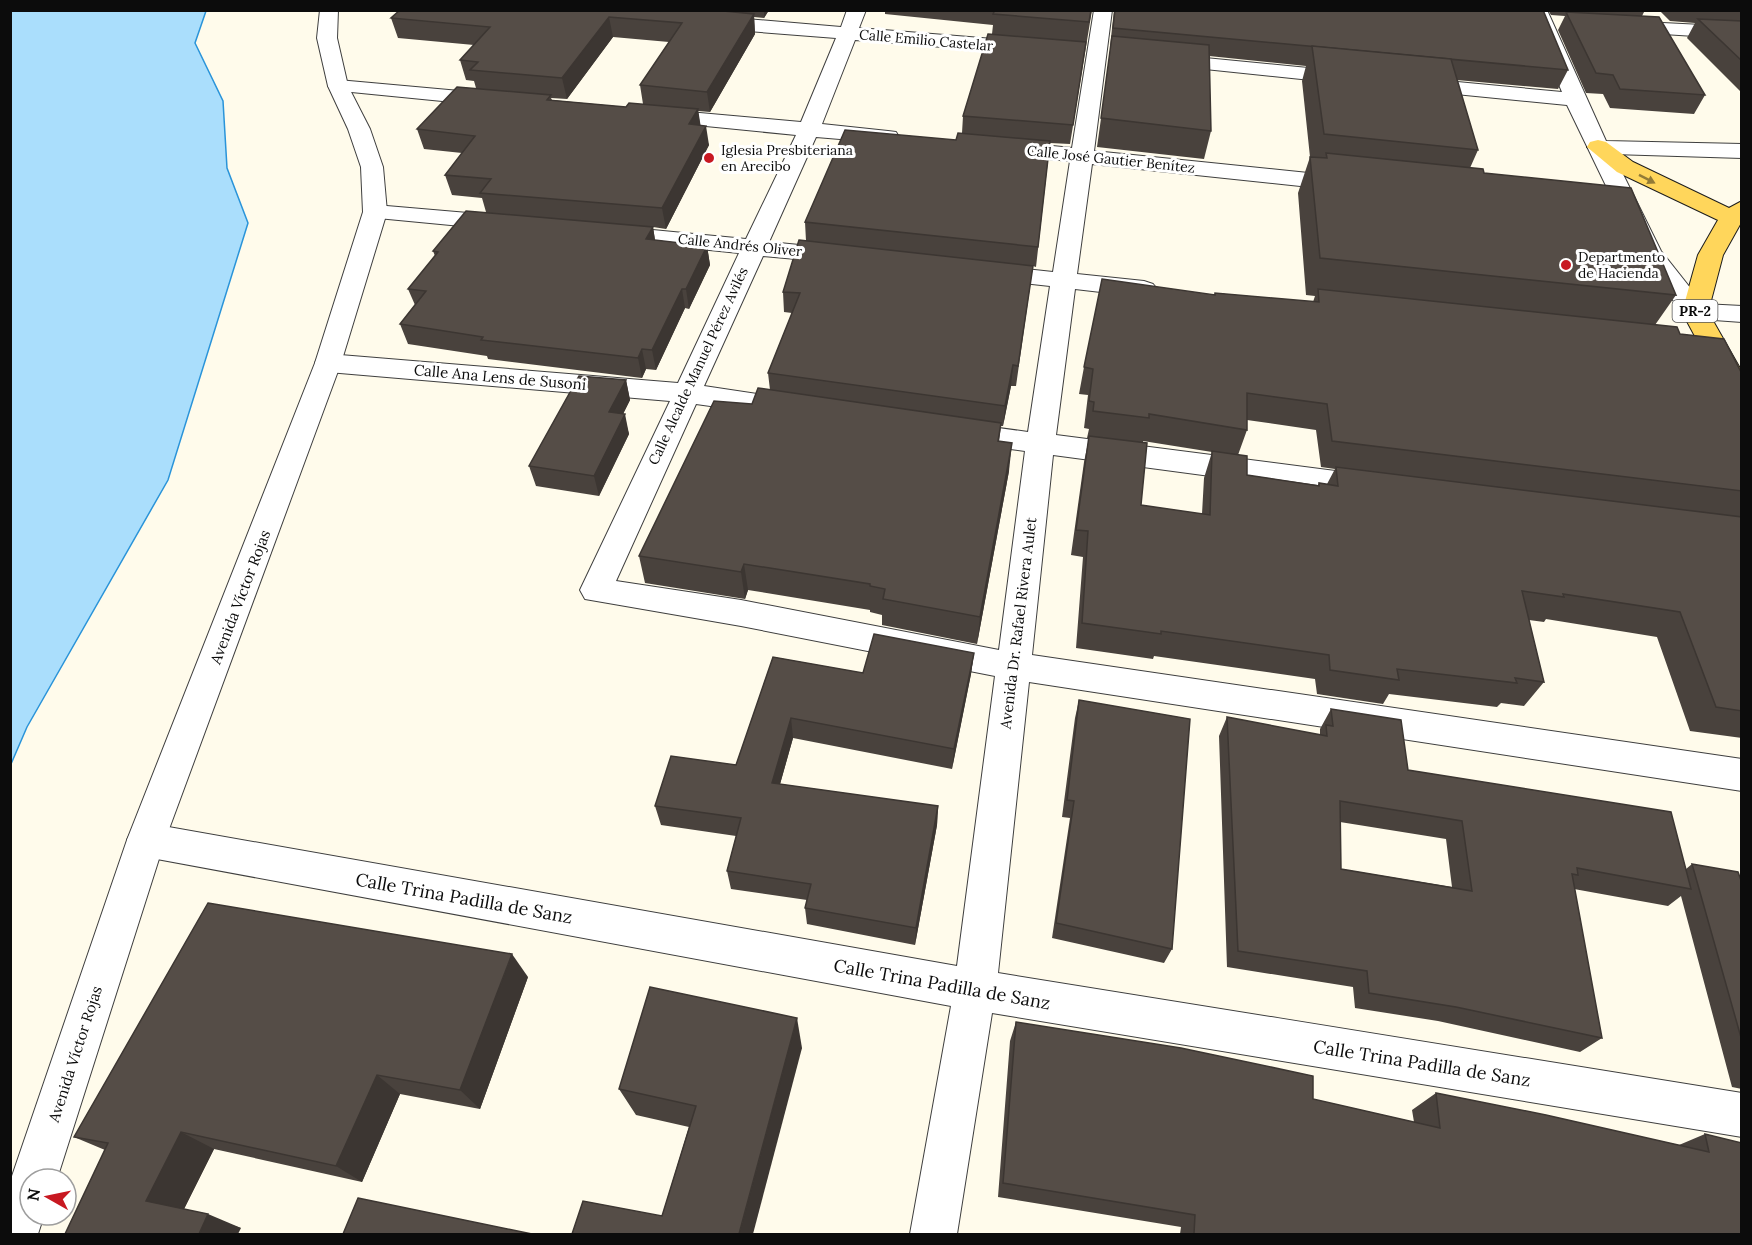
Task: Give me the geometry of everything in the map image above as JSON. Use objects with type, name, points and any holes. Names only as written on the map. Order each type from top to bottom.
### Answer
[{"type":"main road","points":[[1598,147],[1625,167],[1736,213]]},
{"type":"main road","name":"PR-2","points":[[1736,213],[1710,255],[1695,312],[1701,348],[1742,398]]},
{"type":"street","name":"Avenida Víctor Rojas","points":[[38,1167],[146,840],[328,363],[375,212],[372,168],[359,129],[338,86],[327,38],[328,10]]},
{"type":"street","name":"Avenida Dr. Rafael Rivera Aulet","points":[[933,1234],[975,990],[1040,444],[1103,10]]},
{"type":"street","points":[[1548,19],[1575,99],[1650,252],[1695,312],[1742,314]]},
{"type":"street","name":"Calle Emilio Castelar","points":[[694,21],[852,22],[1049,50]]},
{"type":"street","name":"Calle Alcalde Manuel Pérez Avilés","points":[[852,22],[809,129],[596,590],[741,613],[1012,666]]},
{"type":"street","points":[[1602,26],[1742,33]]},
{"type":"street","points":[[1148,59],[1365,79]]},
{"type":"street","points":[[1400,83],[1575,99]]},
{"type":"street","points":[[338,86],[518,102]]},
{"type":"street","points":[[634,113],[904,138]]},
{"type":"street","name":"Calle José Gautier Benítez","points":[[987,146],[1363,186]]},
{"type":"street","points":[[1598,147],[1742,151]]},
{"type":"street","points":[[375,212],[526,225]]},
{"type":"street","points":[[1609,212],[1632,214]]},
{"type":"street","name":"Calle Andrés Oliver","points":[[586,231],[868,259]]},
{"type":"street","points":[[960,269],[1170,291]]},
{"type":"street","name":"Calle Ana Lens de Susoni","points":[[328,363],[686,393],[828,414]]},
{"type":"street","points":[[934,429],[1395,490]]},
{"type":"street","points":[[1012,666],[1742,775]]},
{"type":"street","name":"Calle Trina Padilla de Sanz","points":[[146,840],[975,990],[1742,1115]]},
{"type":"water","points":[[11,10],[206,11],[195,43],[223,101],[227,168],[248,223],[168,480],[27,727],[11,764]]},
{"type":"building","points":[[400,10],[713,10],[754,14],[707,92],[640,85],[682,23],[609,17],[562,78],[470,70],[478,62],[460,60],[490,27],[391,18]]},
{"type":"building","points":[[995,10],[1091,10],[1089,22],[993,14]]},
{"type":"building","points":[[1115,10],[1543,10],[1568,70],[1113,28]]},
{"type":"building","points":[[1566,12],[1659,17],[1705,95],[1620,89],[1613,75],[1596,73]]},
{"type":"building","points":[[1698,19],[1742,21],[1742,61]]},
{"type":"building","points":[[988,34],[1086,42],[1073,125],[963,116]]},
{"type":"building","points":[[1112,36],[1209,45],[1211,131],[1101,118]]},
{"type":"building","points":[[1312,46],[1451,59],[1478,150],[1324,134]]},
{"type":"building","points":[[457,87],[551,95],[547,100],[626,107],[629,103],[698,109],[689,124],[706,126],[662,208],[480,193],[491,179],[445,175],[475,136],[417,129]]},
{"type":"building","points":[[845,130],[956,140],[958,133],[1050,141],[1038,247],[805,222]]},
{"type":"building","points":[[1326,153],[1483,169],[1484,173],[1631,188],[1676,295],[1320,258],[1310,157],[1327,158]]},
{"type":"building","points":[[466,211],[653,227],[646,239],[707,246],[686,289],[682,289],[652,350],[642,349],[638,358],[481,340],[483,337],[400,324],[426,291],[408,289],[438,252],[433,251]]},
{"type":"building","points":[[799,240],[1033,266],[1018,366],[1013,365],[1005,406],[768,373],[800,293],[783,292]]},
{"type":"building","points":[[1102,279],[1215,295],[1215,293],[1319,302],[1318,289],[1677,327],[1680,334],[1724,339],[1742,374],[1742,491],[1332,441],[1327,404],[1247,393],[1247,430],[1149,414],[1149,418],[1093,411],[1094,402],[1089,401],[1093,369],[1084,367]]},
{"type":"building","points":[[579,376],[626,380],[609,412],[625,414],[594,476],[529,466]]},
{"type":"building","points":[[758,388],[1001,423],[998,441],[1012,443],[980,617],[883,599],[885,589],[870,586],[870,584],[744,564],[741,572],[639,556],[714,401],[752,404]]},
{"type":"building","points":[[1089,436],[1147,443],[1141,505],[1210,515],[1212,451],[1247,456],[1247,475],[1319,486],[1319,483],[1338,486],[1336,467],[1742,517],[1742,711],[1716,707],[1680,612],[1563,594],[1564,597],[1522,591],[1544,682],[1515,678],[1517,683],[1397,669],[1399,680],[1330,670],[1329,655],[1161,631],[1161,634],[1082,623],[1088,531],[1076,530]]},
{"type":"building","points":[[874,634],[974,653],[954,749],[791,718],[772,783],[938,806],[916,928],[805,908],[811,884],[727,871],[741,818],[655,806],[671,756],[736,765],[773,657],[863,673]]},
{"type":"building","points":[[1079,700],[1190,719],[1172,949],[1056,923],[1074,801],[1067,800]]},
{"type":"building","points":[[1331,709],[1401,720],[1408,770],[1671,812],[1691,889],[1577,868],[1578,875],[1572,874],[1602,1038],[1456,1007],[1369,993],[1367,971],[1238,951],[1227,717],[1327,736],[1326,725],[1333,726]],"holes":[[[1340,801],[1462,821],[1472,891],[1341,869]]]},
{"type":"building","points":[[1692,864],[1738,872],[1742,883],[1742,1041]]},
{"type":"building","points":[[208,903],[512,954],[460,1090],[377,1075],[336,1166],[181,1132],[146,1201],[208,1214],[199,1234],[65,1234],[68,1227],[78,1227],[78,1206],[108,1143],[74,1137]]},
{"type":"building","points":[[650,987],[797,1018],[739,1234],[572,1234],[583,1201],[662,1216],[696,1106],[619,1089]]},
{"type":"building","points":[[1016,1022],[1181,1048],[1313,1076],[1313,1099],[1440,1128],[1436,1093],[1709,1152],[1705,1134],[1742,1143],[1742,1234],[1194,1234],[1195,1215],[1003,1183]]},
{"type":"building","points":[[358,1198],[532,1234],[343,1234]]},
{"type":"place","name":"Iglesia Presbiteriana en Arecibo","points":[[709,158]]},
{"type":"place","name":"Departmento de Hacienda","points":[[1566,265]]}]
